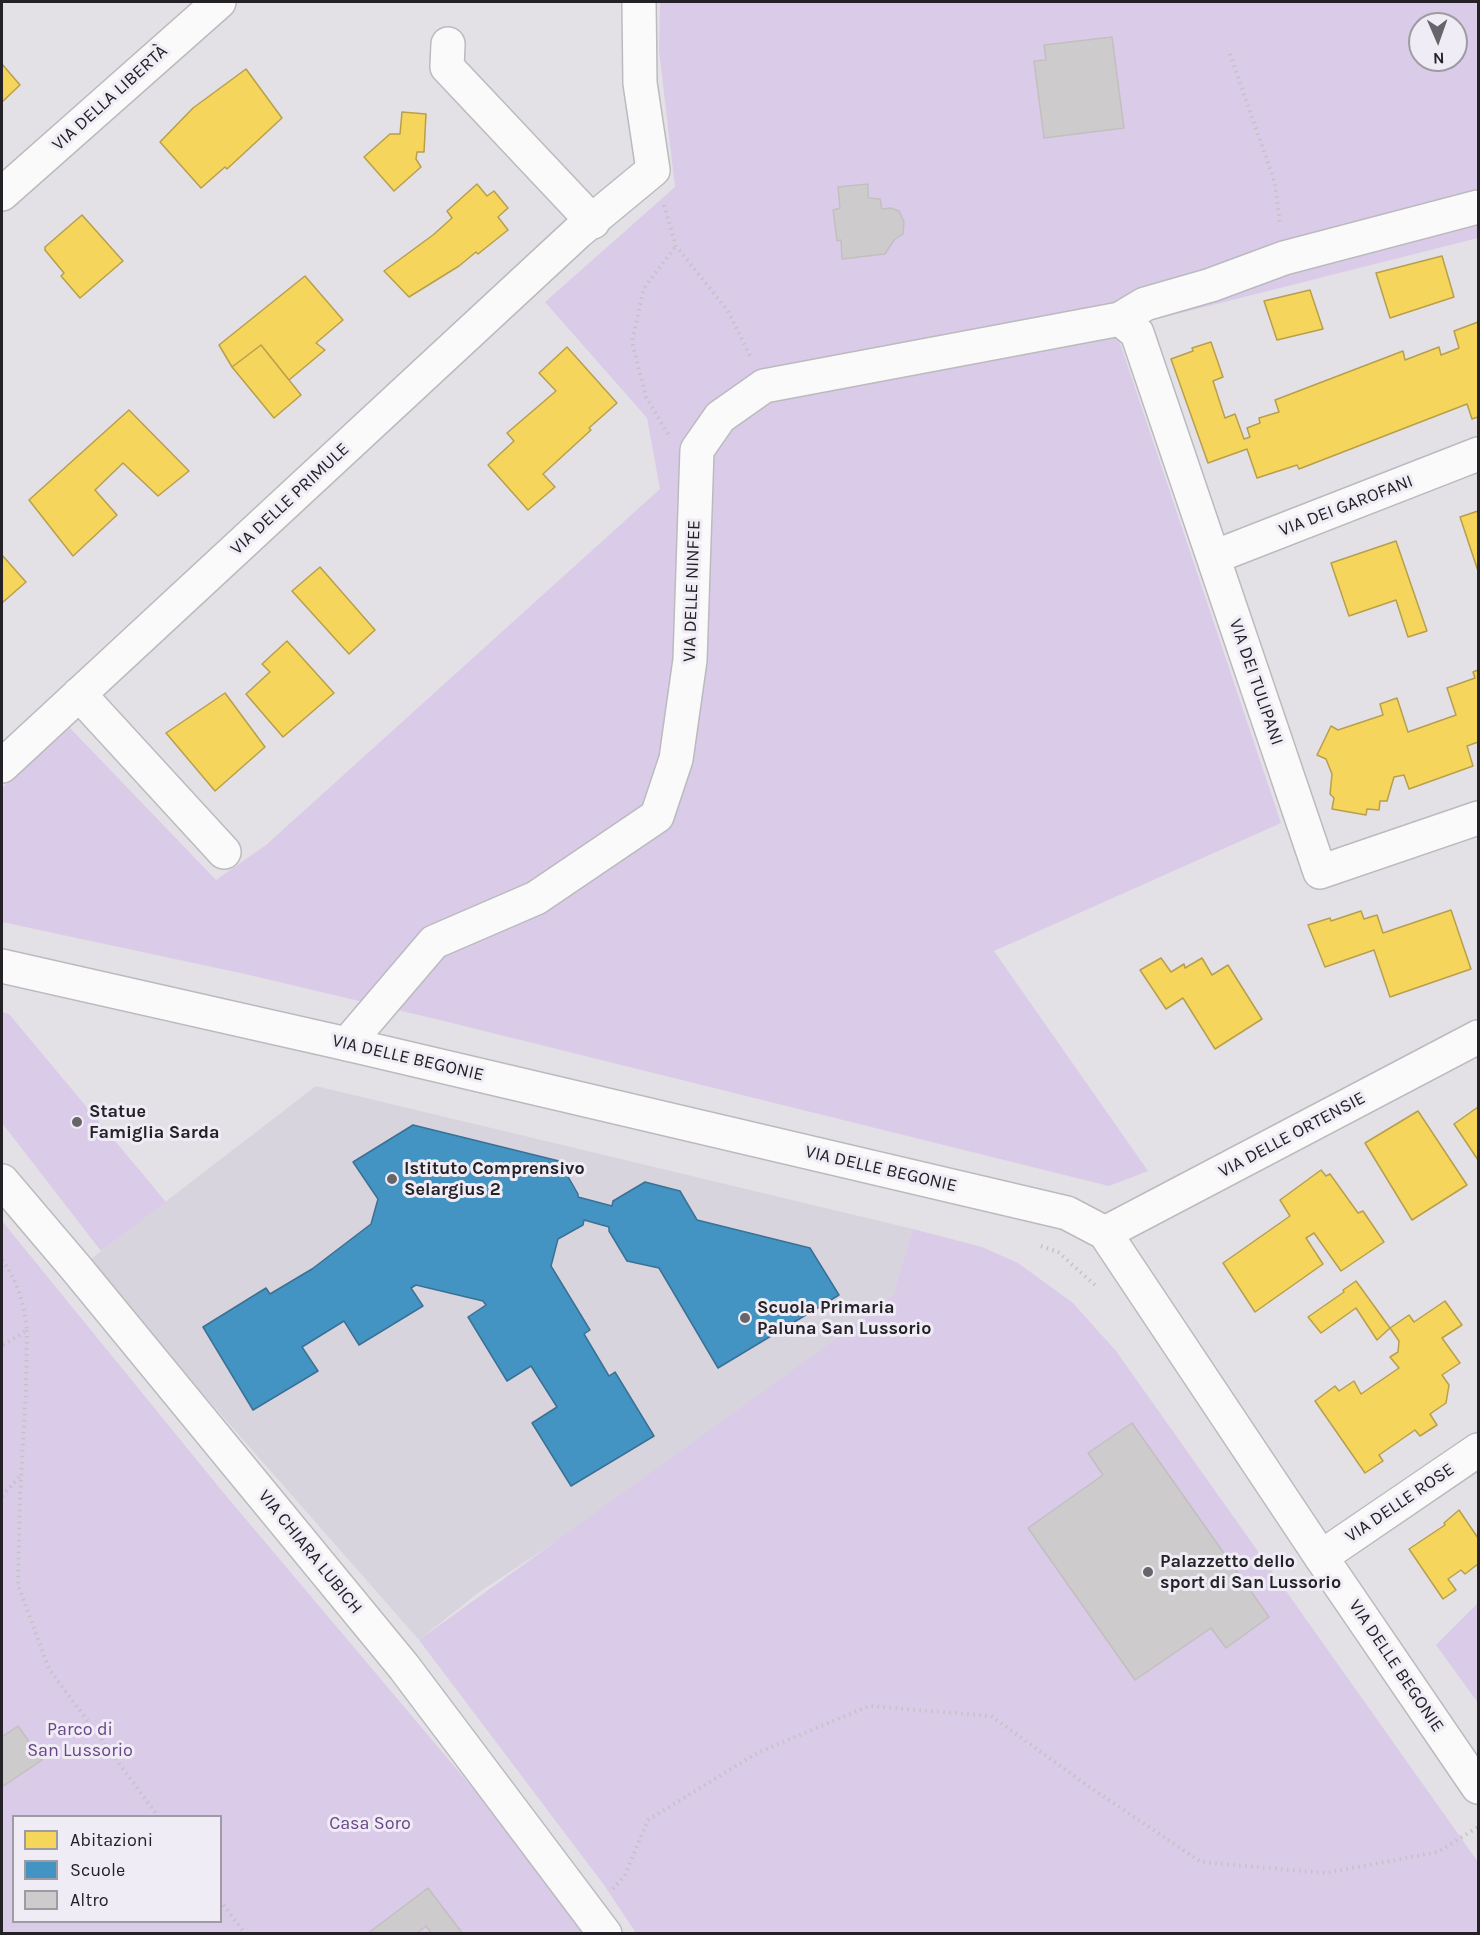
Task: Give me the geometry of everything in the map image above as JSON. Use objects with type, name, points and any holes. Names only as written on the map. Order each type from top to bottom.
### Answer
[{"type":"street","name":"VIA DELLA LIBERTÀ","points":[[2,194],[219,2]]},
{"type":"street","points":[[639,2],[640,83],[653,170]]},
{"type":"street","points":[[448,44],[447,67],[586,227]]},
{"type":"street","name":"VIA DELLE PRIMULE","points":[[2,766],[586,227],[653,170]]},
{"type":"street","points":[[697,450],[720,417],[764,386],[1128,326],[1145,304],[1211,285],[1284,258],[1479,207]]},
{"type":"street","name":"VIA DEI TULIPANI","points":[[1128,326],[1214,557],[1320,872],[1479,818]]},
{"type":"street","name":"VIA DELLE NINFEE","points":[[347,1044],[434,942],[536,898],[657,816],[676,759],[690,660],[697,450]]},
{"type":"street","name":"VIA DEI GAROFANI","points":[[1214,557],[1479,454]]},
{"type":"street","points":[[79,694],[224,852]]},
{"type":"street","name":"VIA DELLE BEGONIE","points":[[2,966],[347,1044],[1067,1213],[1105,1233],[1321,1557],[1479,1787]]},
{"type":"street","name":"VIA DELLE ORTENSIE","points":[[1105,1233],[1479,1037]]},
{"type":"street","name":"VIA CHIARA LUBICH","points":[[2,1181],[404,1667],[598,1925]]},
{"type":"street","name":"VIA DELLE ROSE","points":[[1321,1557],[1479,1450]]},
{"type":"path","points":[[1230,54],[1275,183],[1284,258]]},
{"type":"path","points":[[653,170],[676,246],[728,311],[764,386]]},
{"type":"path","points":[[676,246],[644,288],[632,342],[646,397],[670,437],[697,450]]},
{"type":"path","points":[[1036,1244],[1058,1252],[1099,1289]]},
{"type":"path","points":[[2,1260],[11,1272],[24,1304],[27,1330],[18,1585],[49,1669],[157,1815]]},
{"type":"path","points":[[2,1346],[27,1330]]},
{"type":"path","points":[[2,1496],[21,1476]]},
{"type":"path","points":[[598,1925],[625,1875],[648,1820],[757,1753],[869,1706],[991,1716],[1200,1862],[1326,1873],[1438,1852],[1479,1827]]},
{"type":"path","points":[[222,1903],[245,1934]]},
{"type":"shaded area","points":[[316,1086],[913,1229],[893,1295],[825,1348],[617,1501],[478,1593],[419,1640],[87,1262]]},
{"type":"green space","points":[[660,2],[1478,2],[1478,238],[1149,321],[1119,340],[1281,823],[994,951],[1148,1171],[1109,1186],[444,1021],[245,974],[2,922],[2,788],[70,728],[216,880],[266,845],[660,489],[647,418],[545,302],[675,187],[659,50]]},
{"type":"green space","points":[[2,1012],[9,1014],[166,1202],[101,1251],[2,1123]]},
{"type":"green space","points":[[2,1221],[222,1491],[595,1933],[2,1933]]},
{"type":"green space","points":[[913,1229],[982,1247],[1018,1263],[1073,1303],[1116,1351],[1478,1862],[1478,1933],[636,1933],[604,1885],[419,1640],[832,1342],[893,1295]]},
{"type":"green space","points":[[1478,1603],[1478,1703],[1436,1645]]},
{"type":"building: Abitazioni","points":[[2,64],[20,85],[2,102]]},
{"type":"building: Abitazioni","points":[[246,69],[282,118],[227,169],[225,167],[201,188],[160,142],[193,108]]},
{"type":"building: Abitazioni","points":[[402,112],[426,114],[424,152],[417,152],[416,159],[421,167],[394,191],[364,157],[390,134],[400,134]]},
{"type":"building: Abitazioni","points":[[477,184],[487,196],[494,191],[508,208],[498,217],[508,230],[478,254],[476,252],[459,266],[409,297],[384,271],[452,218],[447,211]]},
{"type":"building: Abitazioni","points":[[82,215],[123,261],[80,298],[61,276],[64,273],[45,247]]},
{"type":"building: Abitazioni","points":[[1442,256],[1454,297],[1390,318],[1376,273]]},
{"type":"building: Abitazioni","points":[[305,276],[343,320],[316,343],[325,350],[289,380],[261,345],[232,367],[219,345]]},
{"type":"building: Abitazioni","points":[[1310,290],[1323,329],[1277,340],[1264,301]]},
{"type":"building: Abitazioni","points":[[1478,322],[1478,417],[1472,419],[1467,404],[1299,469],[1297,465],[1257,478],[1247,449],[1208,463],[1171,359],[1193,351],[1192,348],[1211,342],[1223,377],[1213,381],[1225,418],[1235,414],[1244,439],[1250,437],[1247,428],[1260,423],[1259,418],[1279,412],[1275,400],[1403,351],[1405,360],[1439,347],[1441,355],[1459,348],[1454,331]]},
{"type":"building: Abitazioni","points":[[261,345],[301,395],[274,418],[232,367]]},
{"type":"building: Abitazioni","points":[[567,347],[617,403],[543,474],[555,487],[528,510],[488,465],[514,441],[507,433],[556,391],[539,373]]},
{"type":"building: Abitazioni","points":[[129,410],[189,471],[158,496],[123,463],[95,490],[117,515],[73,556],[29,500]]},
{"type":"building: Abitazioni","points":[[1478,511],[1478,571],[1460,517]]},
{"type":"building: Abitazioni","points":[[1396,541],[1427,631],[1408,637],[1396,600],[1349,616],[1331,563]]},
{"type":"building: Abitazioni","points":[[2,555],[26,582],[2,603]]},
{"type":"building: Abitazioni","points":[[320,567],[375,630],[349,654],[292,591]]},
{"type":"building: Abitazioni","points":[[287,641],[334,693],[283,737],[246,694],[270,672],[262,664]]},
{"type":"building: Abitazioni","points":[[1478,670],[1478,742],[1467,746],[1473,766],[1409,789],[1404,775],[1394,777],[1387,801],[1380,801],[1379,810],[1367,809],[1366,815],[1332,809],[1334,798],[1330,794],[1332,774],[1326,759],[1317,755],[1331,726],[1338,730],[1383,715],[1380,704],[1397,698],[1408,732],[1456,715],[1447,688],[1475,678],[1473,672]]},
{"type":"building: Abitazioni","points":[[225,693],[265,747],[215,791],[166,733]]},
{"type":"building: Abitazioni","points":[[1451,910],[1471,969],[1390,997],[1374,950],[1325,967],[1308,925],[1330,918],[1331,921],[1361,911],[1364,919],[1377,915],[1383,933]]},
{"type":"building: Abitazioni","points":[[1161,958],[1171,972],[1184,964],[1185,968],[1202,958],[1212,975],[1228,965],[1262,1019],[1215,1049],[1183,998],[1166,1009],[1140,970]]},
{"type":"building: Abitazioni","points":[[1478,1107],[1478,1160],[1454,1124]]},
{"type":"building: Abitazioni","points":[[1418,1111],[1467,1185],[1412,1220],[1365,1143]]},
{"type":"building: Abitazioni","points":[[1321,1170],[1326,1176],[1330,1174],[1358,1213],[1363,1211],[1384,1242],[1341,1271],[1314,1233],[1306,1238],[1323,1264],[1255,1312],[1223,1263],[1290,1216],[1280,1200]]},
{"type":"building: Abitazioni","points":[[1356,1281],[1390,1328],[1377,1340],[1356,1308],[1321,1333],[1308,1317]]},
{"type":"building: Abitazioni","points":[[1445,1301],[1462,1325],[1442,1338],[1460,1363],[1442,1375],[1449,1385],[1446,1403],[1430,1414],[1437,1425],[1420,1436],[1415,1430],[1379,1455],[1383,1461],[1365,1473],[1315,1401],[1335,1386],[1339,1391],[1354,1381],[1361,1394],[1399,1368],[1390,1357],[1398,1352],[1399,1341],[1390,1328],[1409,1315],[1414,1322]]},
{"type":"building: Abitazioni","points":[[1459,1510],[1478,1538],[1478,1564],[1465,1574],[1461,1570],[1448,1579],[1456,1590],[1443,1599],[1409,1549],[1445,1525],[1444,1523]]},
{"type":"building: Scuole","points":[[413,1125],[559,1161],[578,1197],[612,1206],[613,1201],[645,1182],[680,1191],[697,1220],[810,1248],[839,1295],[718,1368],[659,1268],[627,1261],[609,1231],[609,1227],[584,1220],[583,1225],[558,1239],[551,1266],[590,1330],[584,1334],[609,1376],[615,1372],[654,1436],[571,1486],[532,1423],[557,1407],[531,1366],[507,1381],[468,1317],[486,1305],[483,1301],[416,1285],[411,1288],[423,1306],[359,1345],[344,1321],[302,1347],[318,1371],[253,1410],[203,1327],[266,1288],[270,1294],[312,1269],[371,1224],[378,1199],[353,1162]]},
{"type":"building: Altro","points":[[1112,37],[1124,128],[1044,138],[1034,61],[1046,60],[1044,45]]},
{"type":"building: Altro","points":[[868,184],[868,198],[880,199],[882,209],[891,208],[899,211],[904,222],[903,234],[894,240],[885,254],[842,259],[841,240],[837,241],[833,210],[840,208],[838,187]]},
{"type":"building: Altro","name":"Palazzetto dello sport di San Lussorio","points":[[1132,1423],[1269,1617],[1226,1648],[1211,1628],[1135,1680],[1028,1528],[1103,1475],[1088,1453]]},
{"type":"building: Altro","points":[[18,1726],[42,1760],[2,1787],[2,1737]]},
{"type":"building: Altro","points":[[428,1888],[463,1934],[432,1934],[426,1926],[416,1934],[367,1934]]},
{"type":"place","name":"Statue Famiglia Sarda","points":[[77,1122]]},
{"type":"place","name":"Istituto Comprensivo Selargius 2","points":[[392,1179]]},
{"type":"place","name":"Scuola Primaria Paluna San Lussorio","points":[[745,1318]]},
{"type":"place","name":"Palazzetto dello sport di San Lussorio","points":[[1148,1572]]},
{"type":"park label","name":"Parco di San Lussorio","points":[[80,1740]]},
{"type":"park label","name":"Casa Soro","points":[[370,1824]]}]
